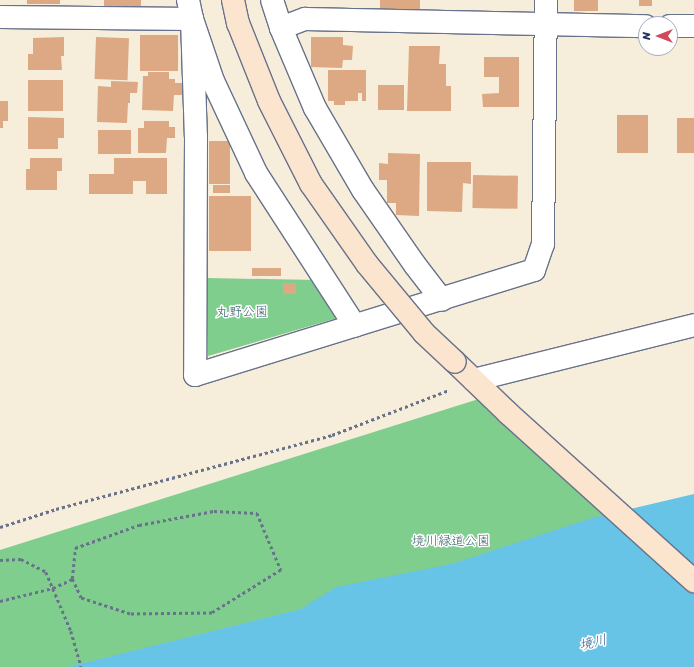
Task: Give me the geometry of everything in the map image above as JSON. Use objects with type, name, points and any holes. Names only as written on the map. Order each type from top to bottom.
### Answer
[{"type":"street","points":[[232,0],[238,23],[269,101],[312,184],[367,264],[424,333],[508,413],[694,581]]},
{"type":"street","points":[[272,0],[280,28],[315,108],[363,190],[415,266],[442,300]]},
{"type":"street","points":[[190,10],[196,137],[195,376],[534,270],[543,244],[546,0]]},
{"type":"street","points":[[0,17],[190,10]]},
{"type":"street","points":[[190,10],[213,81],[256,173],[355,326]]},
{"type":"street","points":[[280,28],[304,19],[638,26]]},
{"type":"street","points":[[678,26],[694,26]]},
{"type":"street","points":[[474,380],[694,325]]},
{"type":"path","points":[[0,527],[56,509],[332,436],[474,380]]},
{"type":"path","points":[[214,511],[257,513],[280,570],[212,613],[130,614],[81,598],[72,579],[75,548],[139,525],[214,511]]},
{"type":"path","points":[[0,560],[21,559],[46,572],[71,632],[81,667]]},
{"type":"path","points":[[0,601],[53,588],[72,579]]},
{"type":"green space","name":"丸野公園","points":[[207,278],[318,280],[344,316],[208,356]]},
{"type":"green space","name":"境川緑道公園","points":[[485,397],[602,508],[694,667],[0,667],[0,550]]},
{"type":"water","name":"境川","points":[[694,494],[694,667],[68,667],[301,609],[336,587],[451,564],[592,518]]},
{"type":"building","points":[[27,0],[60,0],[60,4],[27,4]]},
{"type":"building","points":[[104,0],[141,0],[141,6],[104,6]]},
{"type":"building","points":[[380,0],[420,0],[420,9],[380,9]]},
{"type":"building","points":[[574,0],[598,0],[598,11],[574,11]]},
{"type":"building","points":[[639,0],[652,0],[652,6],[639,6]]},
{"type":"building","points":[[140,35],[178,35],[178,71],[140,71]]},
{"type":"building","points":[[64,37],[64,56],[61,56],[62,70],[28,70],[28,54],[33,54],[33,38]]},
{"type":"building","points":[[96,37],[129,38],[128,80],[95,79]]},
{"type":"building","points":[[311,37],[343,37],[343,45],[353,46],[352,60],[343,60],[342,68],[311,67]]},
{"type":"building","points":[[409,46],[440,46],[439,64],[446,64],[446,86],[451,86],[451,111],[407,111]]},
{"type":"building","points":[[484,57],[519,57],[519,107],[483,107],[482,94],[499,93],[499,77],[484,77]]},
{"type":"building","points":[[328,70],[366,70],[366,101],[362,101],[362,93],[358,93],[358,101],[345,101],[345,105],[334,105],[334,101],[328,101]]},
{"type":"building","points":[[148,72],[169,72],[169,79],[175,79],[175,83],[182,83],[182,95],[174,95],[173,111],[142,110],[143,76],[148,76]]},
{"type":"building","points":[[28,80],[63,80],[63,111],[28,111]]},
{"type":"building","points":[[111,81],[138,82],[137,93],[130,93],[127,123],[97,122],[98,86],[111,87]]},
{"type":"building","points":[[378,85],[404,85],[404,110],[378,110]]},
{"type":"building","points":[[0,101],[8,101],[8,121],[3,121],[3,128],[0,128]]},
{"type":"building","points":[[617,115],[648,115],[648,153],[617,153]]},
{"type":"building","points":[[28,117],[64,118],[64,138],[58,138],[58,149],[28,149]]},
{"type":"building","points":[[677,118],[694,118],[694,153],[677,153]]},
{"type":"building","points":[[144,121],[169,121],[169,127],[175,127],[175,138],[167,138],[166,153],[138,153],[138,128],[144,128]]},
{"type":"building","points":[[98,130],[131,130],[131,154],[98,154]]},
{"type":"building","points":[[209,141],[230,141],[230,184],[209,184]]},
{"type":"building","points":[[388,153],[420,154],[419,216],[396,215],[396,203],[387,203],[387,180],[379,180],[379,163],[388,164]]},
{"type":"building","points":[[30,158],[62,158],[62,171],[57,171],[57,190],[26,190],[26,169],[30,169]]},
{"type":"building","points":[[114,158],[167,158],[167,194],[146,194],[146,181],[133,181],[133,194],[89,194],[89,174],[114,174]]},
{"type":"building","points":[[427,162],[471,162],[471,184],[463,183],[462,212],[427,211]]},
{"type":"building","points":[[473,175],[518,176],[517,209],[472,208]]},
{"type":"building","points":[[213,185],[230,185],[230,193],[213,193]]},
{"type":"building","points":[[209,196],[251,196],[251,251],[209,251]]},
{"type":"building","points":[[252,268],[281,268],[281,276],[252,276]]},
{"type":"building","points":[[283,283],[296,283],[296,294],[283,294]]}]
